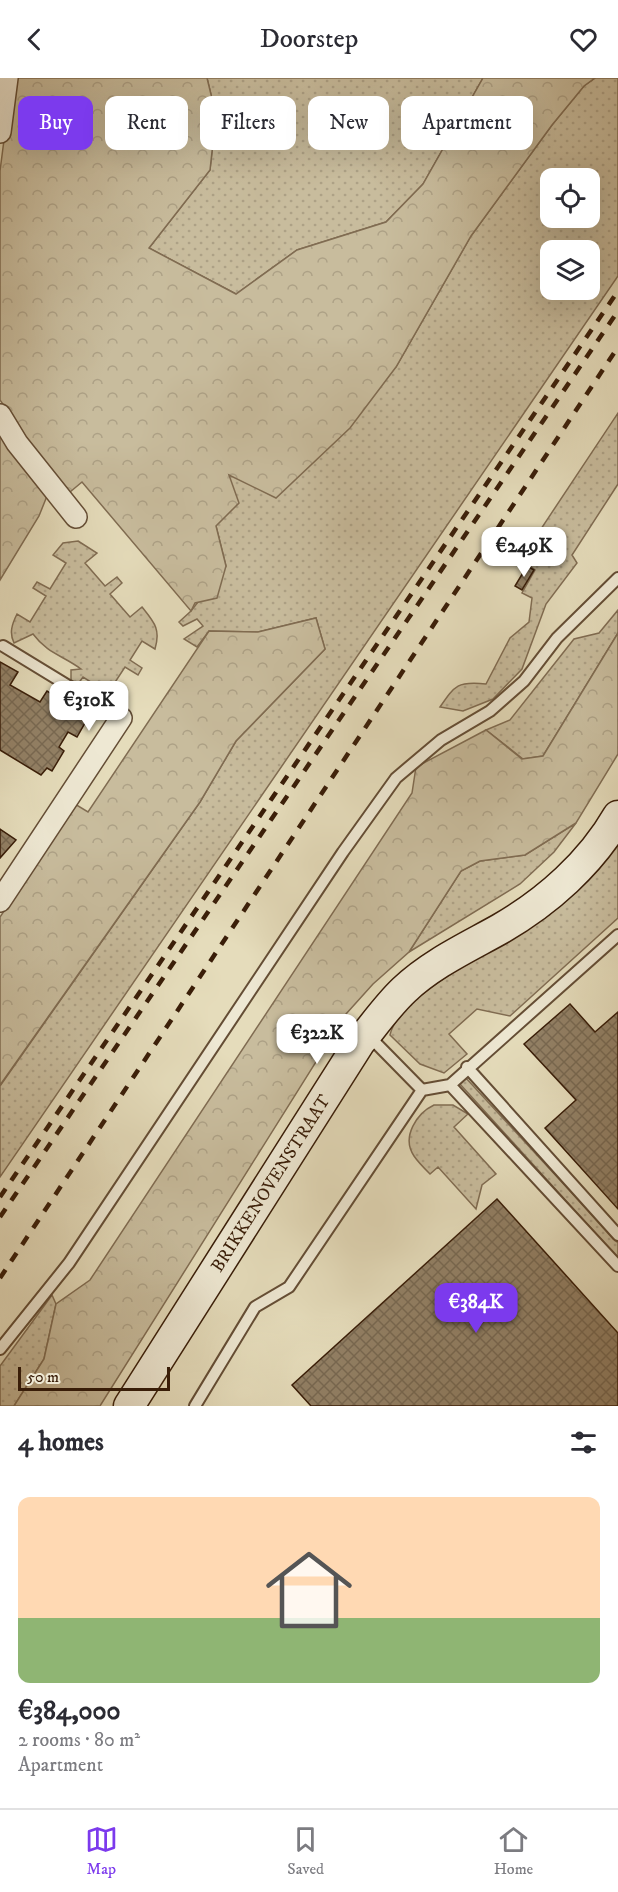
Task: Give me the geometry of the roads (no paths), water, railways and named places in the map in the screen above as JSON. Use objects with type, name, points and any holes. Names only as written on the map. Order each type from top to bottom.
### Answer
[{"type":"street","points":[[0,132],[7,78]]},
{"type":"street","points":[[0,415],[17,443],[76,517]]},
{"type":"street","points":[[0,901],[121,718]]},
{"type":"street","name":"BRIKKENOVENSTRAAT","points":[[129,1406],[367,1034],[404,989],[445,960],[520,915],[568,878],[607,835],[618,816]]},
{"type":"lane","points":[[0,1349],[69,1263],[343,852],[396,778],[441,740],[499,704],[524,681],[557,638],[618,578]]},
{"type":"lane","points":[[3,646],[121,718]]},
{"type":"lane","points":[[195,1406],[255,1307],[289,1287],[422,1089],[450,1085],[467,1067],[618,935]]},
{"type":"lane","points":[[367,1034],[422,1089]]},
{"type":"lane","points":[[467,1067],[618,1235]]},
{"type":"lane","points":[[450,1085],[618,1266]]},
{"type":"railway","points":[[0,1197],[618,291]]},
{"type":"railway","points":[[0,1217],[618,311]]},
{"type":"railway","points":[[0,1278],[618,347]]}]
